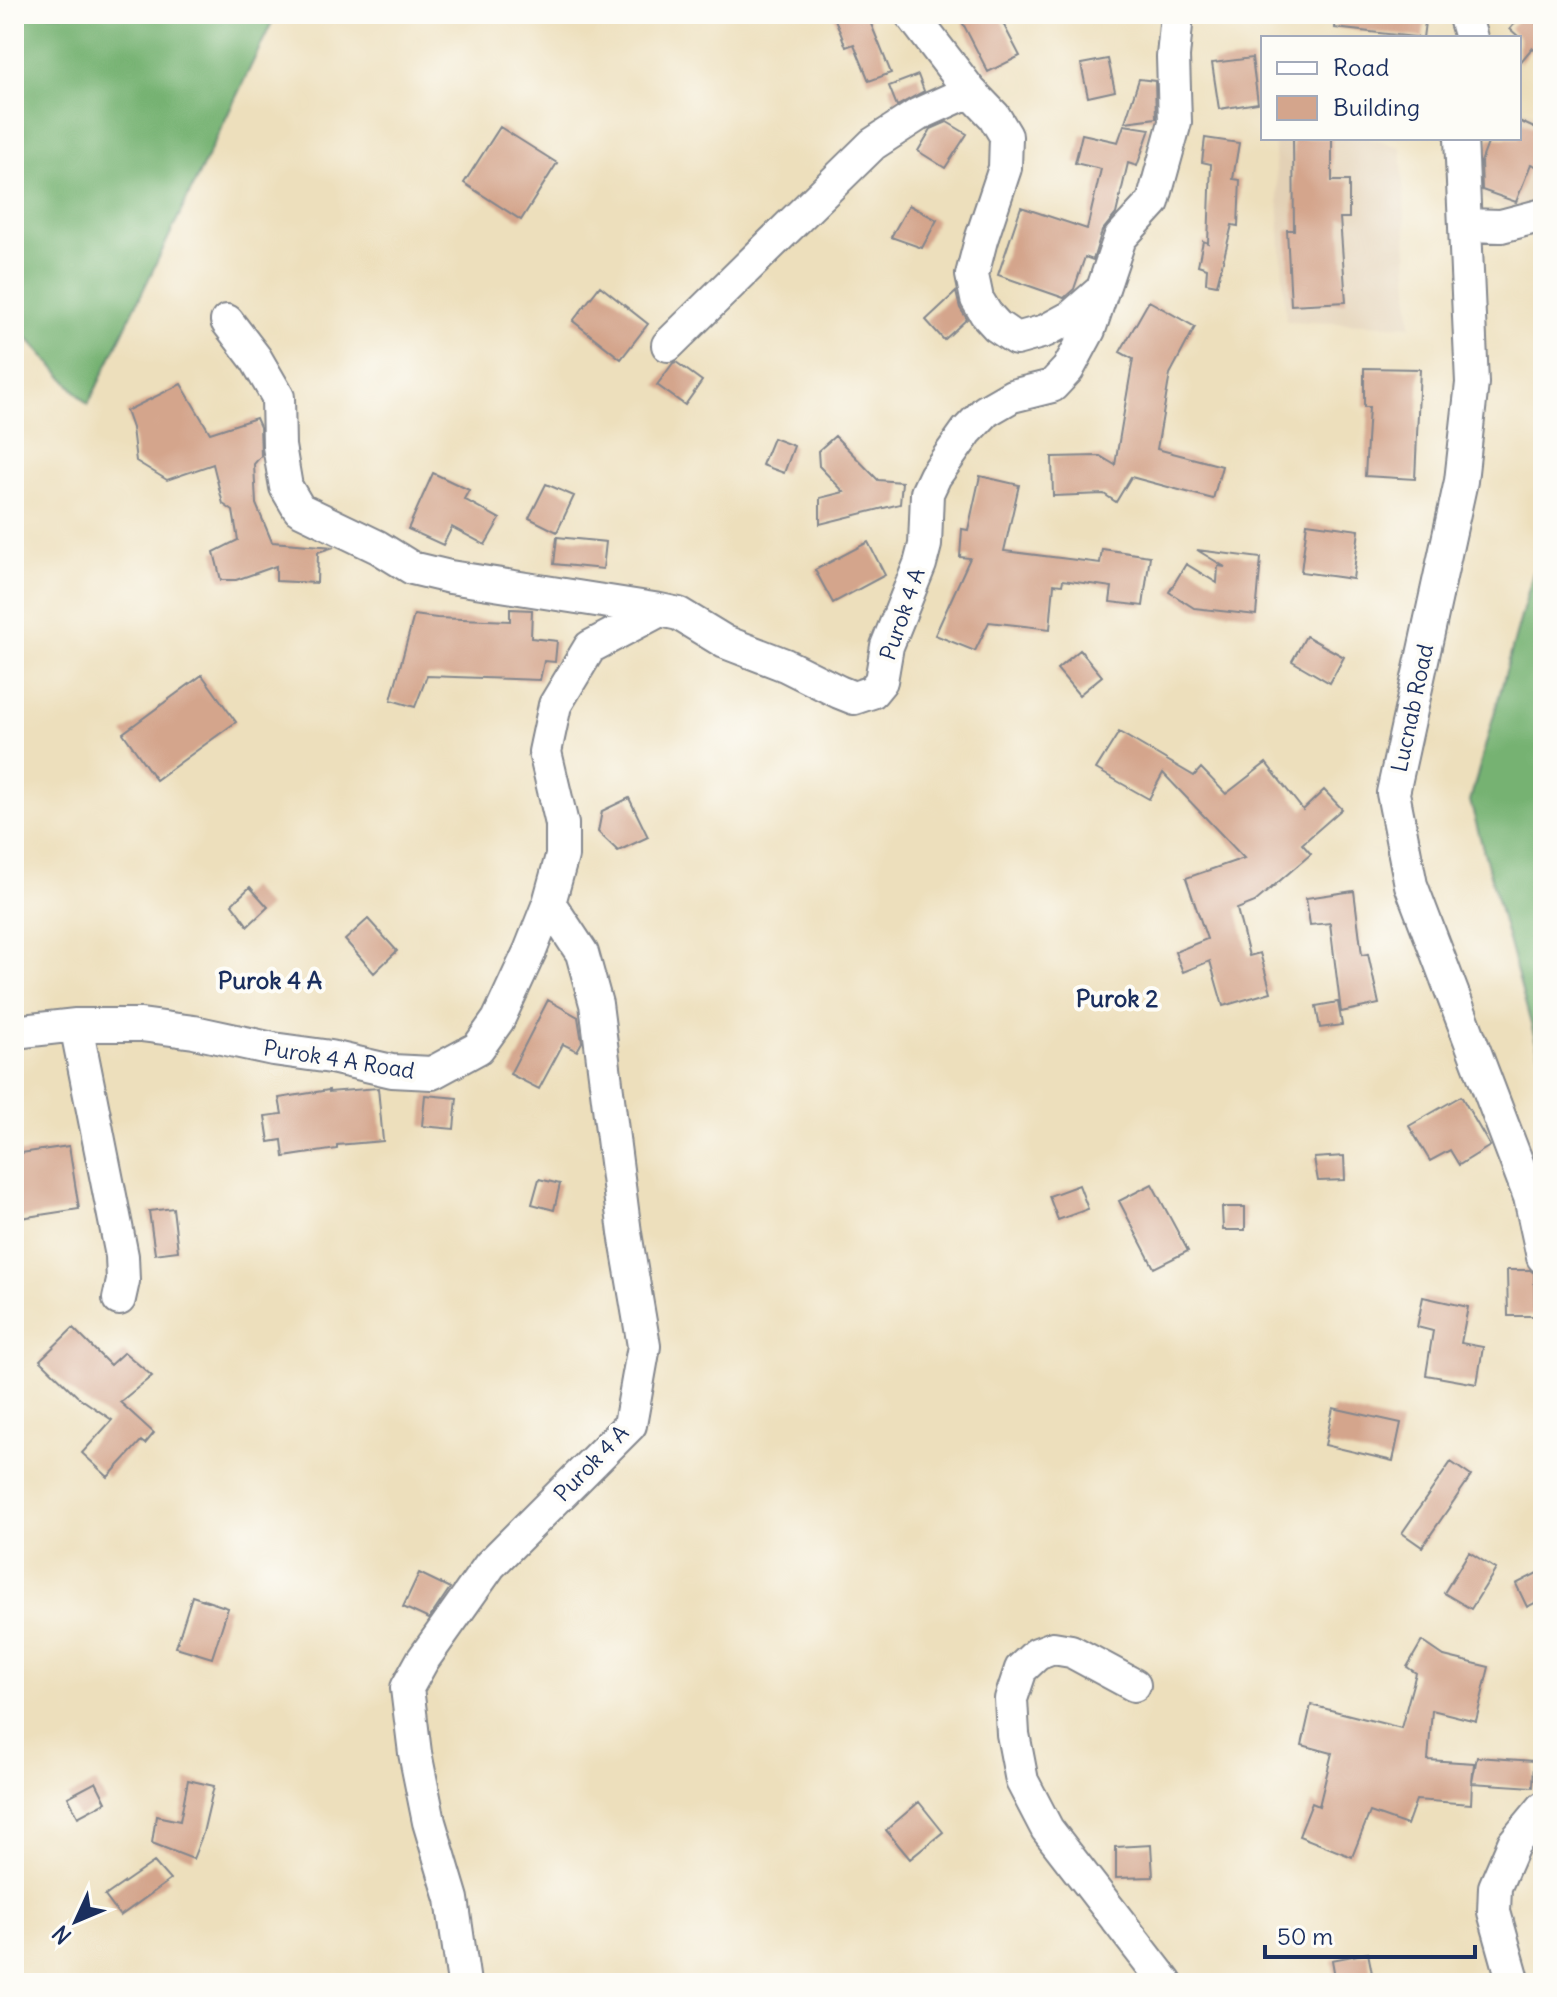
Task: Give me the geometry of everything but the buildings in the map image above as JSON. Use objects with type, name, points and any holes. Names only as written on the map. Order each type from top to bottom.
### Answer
[{"type":"street","points":[[911,14],[970,91],[994,116],[1006,136],[1005,168],[972,275],[977,299],[986,314],[1016,339],[1045,331],[1071,317],[1103,289],[1120,238],[1153,202],[1175,122],[1173,57],[1177,14]]},
{"type":"street","points":[[1464,14],[1470,36]]},
{"type":"street","points":[[668,345],[873,144],[919,114],[970,91]]},
{"type":"street","name":"Lucnab Road","points":[[1461,140],[1472,383],[1461,481],[1393,793],[1411,885],[1530,1197],[1543,1257]]},
{"type":"street","points":[[1466,225],[1501,226],[1543,215]]},
{"type":"street","name":"Purok 4 A","points":[[660,610],[679,614],[725,642],[785,665],[854,698],[872,692],[881,681],[887,646],[920,564],[925,545],[927,493],[935,476],[967,431],[986,411],[1012,396],[1052,386],[1068,369],[1089,330],[1103,289]]},
{"type":"street","points":[[227,321],[256,359],[278,397],[279,446],[286,487],[299,509],[378,547],[412,568],[450,577],[660,610]]},
{"type":"street","name":"Purok 4 A Road","points":[[14,1032],[76,1025],[141,1025],[331,1057],[392,1071],[432,1073],[478,1048],[498,1020],[530,951],[549,903],[562,856],[562,824],[545,752],[555,705],[590,647],[660,610]]},
{"type":"street","name":"Purok 4 A","points":[[464,1983],[452,1899],[429,1822],[415,1753],[407,1688],[422,1661],[490,1565],[630,1425],[644,1346],[625,1233],[596,1004],[582,953],[549,903]]},
{"type":"street","points":[[76,1025],[122,1256],[123,1281],[119,1299]]},
{"type":"street","points":[[1134,1685],[1071,1651],[1053,1648],[1037,1654],[1021,1669],[1011,1699],[1013,1734],[1022,1781],[1047,1829],[1166,1983]]},
{"type":"street","points":[[1514,1983],[1494,1912],[1495,1887],[1514,1843],[1543,1808]]},
{"type":"shaded area","points":[[1521,108],[1543,118],[1543,201],[1516,214],[1469,191],[1474,140],[1521,140]]},
{"type":"shaded area","points":[[1274,140],[1374,140],[1401,147],[1411,326],[1286,321]]},
{"type":"green space","points":[[14,14],[276,14],[88,405],[14,323]]},
{"type":"green space","points":[[1543,537],[1543,1068],[1470,801]]},
{"type":"district","name":"Purok 4 A","points":[[270,980]]},
{"type":"district","name":"Purok 2","points":[[1117,998]]}]
